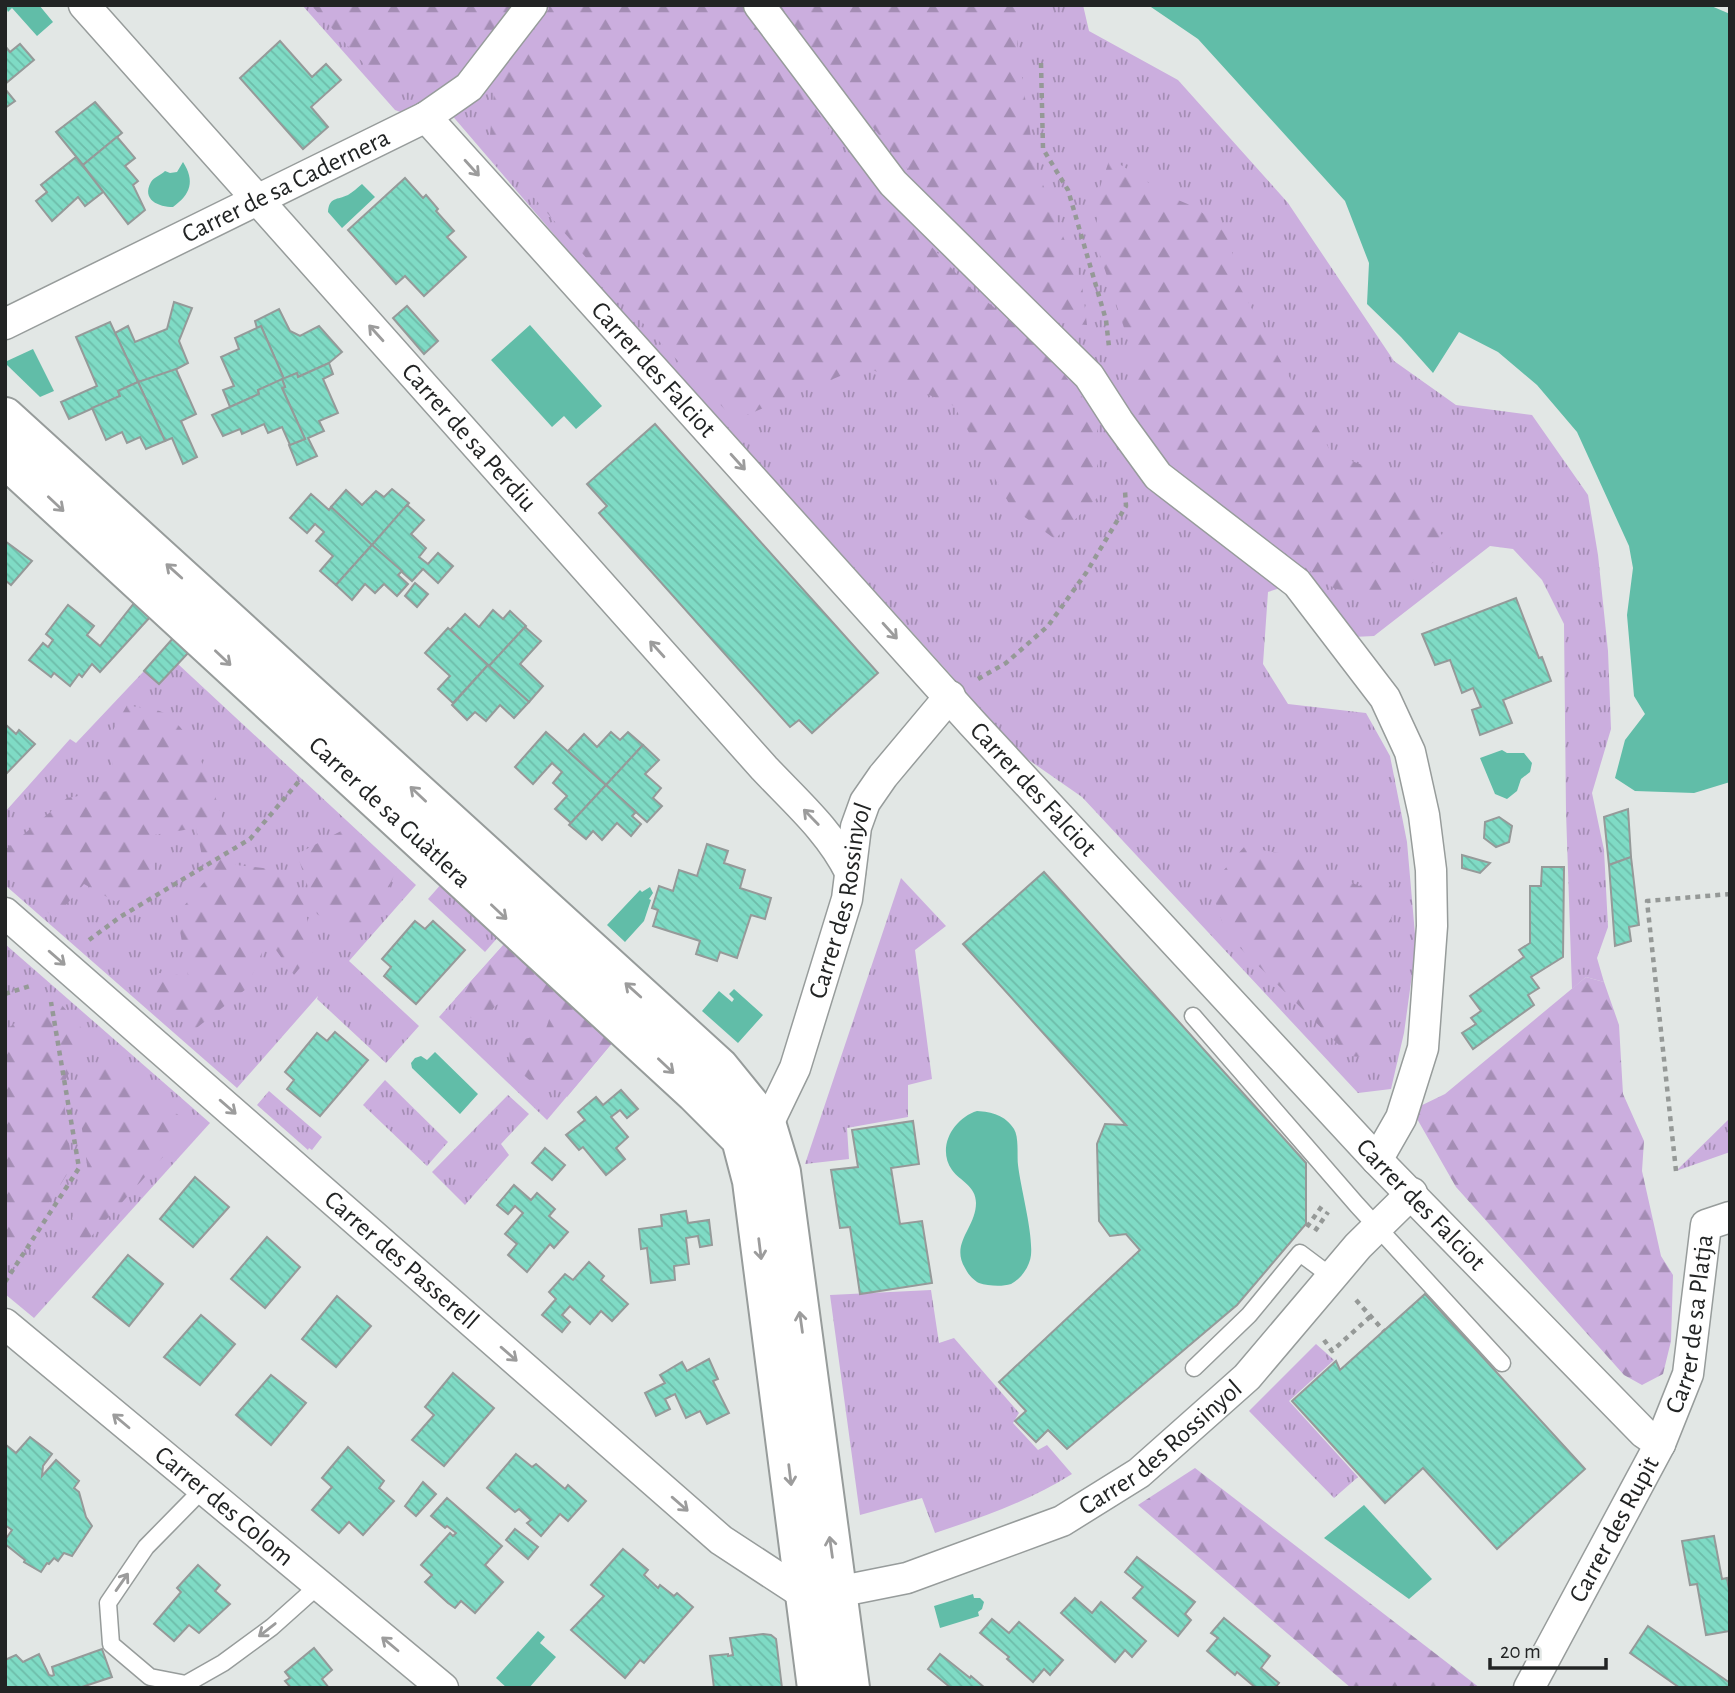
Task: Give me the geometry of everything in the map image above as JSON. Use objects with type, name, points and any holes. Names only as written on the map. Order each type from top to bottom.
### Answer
[{"type":"street","name":"Carrer de sa Perdiu","points":[[84,5],[754,758],[822,828],[839,850],[850,872]]},
{"type":"street","name":"Carrer de sa Cadernera","points":[[5,324],[426,117],[469,87],[532,5]]},
{"type":"street","name":"Carrer des Falciot","points":[[759,5],[893,183],[1089,376],[1158,476],[1297,583],[1385,698],[1410,752],[1424,815],[1431,870],[1432,926],[1423,1048],[1401,1118],[1377,1160]]},
{"type":"street","name":"Carrer des Falciot","points":[[426,117],[950,696],[1377,1160],[1644,1433],[1660,1444]]},
{"type":"street","name":"Carrer de sa Guàtlera","points":[[5,417],[719,1067],[754,1133],[752,1181],[821,1593]]},
{"type":"street","name":"Carrer de sa Guàtlera","points":[[5,458],[297,735],[695,1093],[754,1133]]},
{"type":"street","name":"Carrer des Rossinyol","points":[[754,1133],[795,1068],[847,900],[856,827],[865,802],[883,776],[950,696]]},
{"type":"street","name":"Carrer des Passerell","points":[[5,913],[721,1540],[821,1593]]},
{"type":"street","points":[[754,1133],[781,1172],[821,1593],[817,1688]]},
{"type":"street","name":"Carrer des Rossinyol","points":[[821,1593],[908,1578],[1062,1521],[1139,1474],[1247,1377],[1332,1277],[1412,1193]]},
{"type":"street","name":"Carrer de sa Platja","points":[[1660,1444],[1688,1374],[1706,1226],[1730,1217]]},
{"type":"street","name":"Carrer des Colom","points":[[5,1324],[443,1688]]},
{"type":"street","name":"Carrer des Rupit","points":[[1529,1688],[1660,1444]]},
{"type":"street","points":[[821,1593],[850,1688]]},
{"type":"lane","points":[[1193,1016],[1348,1194],[1502,1363]]},
{"type":"lane","points":[[1194,1368],[1249,1315],[1300,1253],[1332,1277]]},
{"type":"lane","points":[[202,1489],[146,1547],[108,1602],[111,1644],[150,1677],[186,1684],[223,1663],[272,1627],[319,1585]]},
{"type":"path","points":[[88,941],[120,917],[250,839],[302,778]]},
{"type":"path","points":[[1676,1171],[1647,901],[1730,894]]},
{"type":"path","points":[[5,994],[37,984]]},
{"type":"path","points":[[5,1282],[79,1168],[50,994]]},
{"type":"path","points":[[1315,1199],[1324,1203],[1307,1228],[1314,1233],[1331,1208]]},
{"type":"path","points":[[1347,1308],[1356,1301],[1384,1331]]},
{"type":"path","points":[[1331,1329],[1322,1339],[1332,1351],[1371,1316]]},
{"type":"green space","points":[[302,5],[1083,5],[1089,31],[1178,80],[1288,203],[1394,361],[1456,405],[1532,415],[1588,495],[1598,555],[1608,651],[1611,729],[1592,793],[1604,850],[1608,927],[1597,958],[1604,982],[1586,977],[1572,989],[1566,812],[1564,624],[1542,580],[1513,549],[1490,546],[1374,636],[1353,637],[1308,579],[1268,592],[1263,664],[1288,704],[1366,713],[1390,756],[1407,842],[1416,946],[1404,1033],[1391,1089],[1358,1093],[1082,797],[1013,749],[950,674],[587,273],[438,99],[403,113],[395,110]]},
{"type":"green space","points":[[311,5],[512,5],[498,26],[441,82],[391,94]]},
{"type":"green space","points":[[552,5],[748,5],[843,151],[967,285],[1044,349],[1097,416],[1097,498],[1055,539],[1011,507],[954,406],[864,366],[735,420],[655,337],[489,146],[495,82]]},
{"type":"green space","points":[[775,5],[1024,5],[1017,44],[1035,164],[1082,285],[1087,325],[1048,322],[988,251],[900,161]]},
{"type":"green space","points":[[1110,158],[1171,197],[1197,208],[1230,237],[1236,280],[1332,454],[1399,478],[1451,547],[1392,598],[1335,589],[1268,541],[1163,458],[1135,416],[1133,355],[1095,240],[1100,187]]},
{"type":"green space","points":[[178,664],[416,885],[349,961],[419,1026],[386,1063],[317,999],[318,996],[237,1088],[5,885],[5,812],[70,739],[76,743],[144,671],[159,684]]},
{"type":"green space","points":[[127,705],[164,713],[190,741],[210,782],[236,865],[280,870],[303,896],[313,952],[294,975],[268,939],[246,989],[194,1030],[143,987],[159,973],[188,976],[177,914],[207,879],[196,828],[154,835],[155,879],[116,902],[84,884],[54,919],[5,867],[5,850],[67,798],[119,789],[107,741]]},
{"type":"green space","points":[[343,830],[365,851],[397,867],[378,918],[343,932],[317,914],[297,854]]},
{"type":"green space","points":[[1244,847],[1297,856],[1359,886],[1379,873],[1399,895],[1383,944],[1389,1003],[1381,1059],[1350,1056],[1226,934],[1210,886]]},
{"type":"green space","points":[[901,878],[946,926],[915,950],[932,1079],[908,1085],[908,1117],[847,1128],[849,1159],[805,1164]]},
{"type":"green space","points":[[443,882],[499,936],[485,952],[428,899]]},
{"type":"green space","points":[[506,942],[613,1042],[547,1120],[439,1017]]},
{"type":"green space","points":[[506,942],[613,1042],[567,1097],[550,1072],[535,1085],[510,1063],[509,1043],[544,1034],[551,1014],[527,1017],[507,993],[485,1018],[465,1017],[455,999]]},
{"type":"green space","points":[[5,944],[210,1123],[34,1318],[5,1294]]},
{"type":"green space","points":[[1586,977],[1604,982],[1619,1025],[1623,1094],[1644,1141],[1642,1171],[1661,1256],[1673,1275],[1671,1341],[1663,1374],[1642,1385],[1624,1375],[1456,1187],[1412,1110],[1445,1094]]},
{"type":"green space","points":[[61,1004],[89,1037],[62,1086],[72,1166],[35,1226],[5,1246],[5,1030],[26,1016]]},
{"type":"green space","points":[[88,1062],[118,1071],[192,1125],[78,1251],[64,1242],[88,1172],[78,1101]]},
{"type":"green space","points":[[385,1080],[448,1142],[427,1166],[363,1105]]},
{"type":"green space","points":[[269,1091],[322,1137],[312,1150],[308,1150],[257,1105]]},
{"type":"green space","points":[[508,1095],[529,1114],[501,1144],[509,1155],[465,1205],[432,1172]]},
{"type":"green space","points":[[1730,1118],[1730,1152],[1676,1171]]},
{"type":"green space","points":[[931,1290],[939,1343],[954,1338],[1019,1413],[1013,1423],[1038,1450],[1047,1445],[1072,1474],[1022,1500],[935,1533],[922,1498],[860,1515],[830,1295]]},
{"type":"green space","points":[[1316,1344],[1334,1360],[1289,1401],[1358,1477],[1334,1498],[1249,1411]]},
{"type":"green space","points":[[1195,1468],[1480,1688],[1351,1688],[1138,1505]]},
{"type":"shaded area","points":[[5,5],[39,5],[53,22],[37,36],[12,8],[8,12]]},
{"type":"shaded area","points":[[1148,5],[1709,5],[1730,14],[1730,782],[1694,793],[1635,791],[1615,778],[1625,740],[1645,714],[1634,696],[1627,615],[1633,568],[1629,546],[1577,432],[1537,385],[1498,352],[1459,332],[1433,373],[1367,304],[1369,263],[1345,201],[1198,39]]},
{"type":"shaded area","points":[[183,162],[190,181],[184,197],[173,207],[162,206],[153,201],[148,194],[152,180],[165,171],[177,172]]},
{"type":"shaded area","points":[[362,184],[375,197],[342,228],[328,212],[330,204]]},
{"type":"shaded area","points":[[530,325],[602,406],[576,429],[564,416],[552,427],[491,360]]},
{"type":"shaded area","points":[[33,349],[54,391],[40,397],[6,364],[7,361]]},
{"type":"shaded area","points":[[1502,750],[1507,753],[1524,753],[1532,763],[1530,772],[1521,779],[1517,791],[1507,799],[1495,794],[1480,758]]},
{"type":"shaded area","points":[[650,887],[653,893],[644,921],[625,942],[607,925],[640,890],[642,892]]},
{"type":"shaded area","points":[[734,989],[763,1015],[738,1043],[702,1011],[719,991],[732,1002],[734,999],[729,994]]},
{"type":"shaded area","points":[[435,1052],[478,1094],[460,1114],[412,1068],[411,1063],[415,1058],[421,1056],[427,1060]]},
{"type":"shaded area","points":[[977,1111],[1002,1117],[1014,1129],[1017,1137],[1018,1165],[1029,1223],[1031,1255],[1021,1276],[1007,1285],[979,1283],[969,1275],[961,1259],[962,1243],[976,1203],[971,1188],[952,1170],[946,1152],[950,1134],[955,1127],[961,1120]]},
{"type":"shaded area","points":[[1364,1505],[1432,1579],[1409,1599],[1324,1538]]},
{"type":"shaded area","points":[[973,1594],[974,1598],[980,1598],[984,1602],[978,1612],[979,1616],[940,1628],[934,1606]]},
{"type":"shaded area","points":[[538,1631],[545,1637],[540,1643],[556,1657],[529,1688],[507,1688],[496,1678]]},
{"type":"building","points":[[280,41],[312,77],[326,64],[341,80],[311,107],[328,127],[303,149],[240,78]]},
{"type":"building","points":[[20,44],[34,60],[5,84],[5,46],[10,52]]},
{"type":"building","points":[[5,89],[15,101],[5,108]]},
{"type":"building","points":[[95,102],[122,133],[83,165],[56,132]]},
{"type":"building","points":[[117,137],[135,158],[125,166],[138,181],[133,185],[145,210],[128,224],[83,165]]},
{"type":"building","points":[[76,157],[103,192],[85,206],[78,197],[52,221],[36,201],[47,192],[41,185]]},
{"type":"building","points":[[405,178],[423,198],[426,195],[438,209],[436,211],[454,231],[447,237],[466,257],[424,296],[405,276],[396,284],[348,230]]},
{"type":"building","points":[[174,302],[192,308],[179,341],[188,363],[169,373],[138,382],[115,333],[128,326],[135,342],[167,329]]},
{"type":"building","points":[[407,306],[438,341],[424,354],[393,318]]},
{"type":"building","points":[[279,309],[290,331],[300,336],[319,326],[342,352],[329,363],[298,377],[297,373],[284,379],[261,326],[257,328],[255,321]]},
{"type":"building","points":[[110,322],[138,382],[118,391],[120,396],[69,419],[61,402],[97,386],[76,337]]},
{"type":"building","points":[[261,326],[284,379],[258,390],[259,394],[230,407],[223,390],[234,386],[221,357],[239,349],[235,338]]},
{"type":"building","points":[[329,363],[333,374],[323,379],[338,413],[319,421],[324,431],[308,438],[317,456],[297,465],[289,445],[305,439],[282,388],[285,387],[282,379],[297,373],[298,377]]},
{"type":"building","points":[[176,369],[196,414],[181,421],[197,457],[183,464],[172,438],[165,441],[138,382]]},
{"type":"building","points":[[282,379],[285,387],[282,388],[305,439],[290,445],[282,427],[268,433],[264,424],[242,434],[240,429],[223,436],[212,415],[259,394],[258,390]]},
{"type":"building","points":[[138,382],[165,441],[146,449],[140,437],[127,443],[122,432],[106,440],[92,408],[120,396],[118,391]]},
{"type":"building","points":[[655,424],[878,673],[812,733],[799,720],[790,727],[599,513],[607,506],[587,484]]},
{"type":"building","points":[[392,489],[409,503],[372,545],[331,507],[346,490],[362,505],[376,491],[384,497]]},
{"type":"building","points":[[311,494],[329,510],[331,507],[372,545],[336,585],[320,571],[333,556],[316,541],[324,532],[315,524],[307,533],[290,518]]},
{"type":"building","points":[[407,505],[424,520],[411,534],[426,548],[419,557],[428,564],[438,553],[453,566],[438,583],[423,569],[412,581],[372,545]]},
{"type":"building","points":[[5,541],[32,561],[11,585],[5,580]]},
{"type":"building","points":[[372,545],[402,571],[398,575],[408,584],[397,596],[384,584],[375,593],[365,584],[352,600],[336,585]]},
{"type":"building","points":[[415,583],[428,594],[417,607],[405,596]]},
{"type":"building","points":[[1516,598],[1539,658],[1542,657],[1551,681],[1503,700],[1512,723],[1480,735],[1472,710],[1481,707],[1473,688],[1462,693],[1450,660],[1435,665],[1422,634]]},
{"type":"building","points":[[135,602],[151,616],[100,672],[92,664],[82,677],[79,674],[70,686],[54,673],[51,677],[29,660],[43,643],[48,647],[53,640],[46,634],[68,605],[94,626],[87,635],[100,646]]},
{"type":"building","points":[[493,610],[503,619],[510,611],[526,626],[489,666],[450,630],[465,614],[479,627]]},
{"type":"building","points":[[525,627],[541,641],[520,664],[543,686],[529,702],[489,666]]},
{"type":"building","points":[[448,628],[488,665],[453,703],[438,689],[450,676],[425,653]]},
{"type":"building","points":[[174,637],[189,652],[159,684],[144,671]]},
{"type":"building","points":[[488,665],[529,702],[514,718],[500,705],[486,721],[475,712],[467,720],[452,705]]},
{"type":"building","points":[[5,724],[16,734],[19,730],[35,744],[5,775]]},
{"type":"building","points":[[546,732],[606,785],[571,823],[555,809],[567,796],[553,783],[562,772],[552,763],[533,784],[515,767]]},
{"type":"building","points":[[611,732],[620,740],[628,732],[643,745],[606,785],[568,751],[584,734],[597,747]]},
{"type":"building","points":[[643,745],[659,760],[645,774],[661,788],[653,798],[662,806],[647,822],[606,785]]},
{"type":"building","points":[[606,785],[636,812],[632,816],[641,824],[631,836],[617,823],[602,840],[593,831],[586,839],[569,825]]},
{"type":"building","points":[[1628,809],[1631,857],[1609,865],[1604,817]]},
{"type":"building","points":[[1499,817],[1512,826],[1509,842],[1496,847],[1484,838],[1485,822]]},
{"type":"building","points":[[707,844],[728,851],[724,863],[745,870],[740,888],[771,898],[765,919],[751,915],[737,958],[720,952],[717,961],[696,954],[700,941],[653,926],[658,910],[652,908],[659,886],[673,891],[679,870],[697,876]]},
{"type":"building","points":[[1462,855],[1490,863],[1480,873],[1462,868]]},
{"type":"building","points":[[1631,857],[1639,925],[1629,927],[1631,941],[1615,946],[1609,865]]},
{"type":"building","points":[[1542,867],[1564,867],[1563,957],[1531,977],[1539,988],[1528,995],[1534,1005],[1473,1049],[1462,1033],[1476,1024],[1471,1018],[1481,1011],[1470,996],[1524,957],[1519,950],[1530,943],[1530,886],[1541,886]]},
{"type":"building","points":[[1044,872],[1306,1163],[1306,1224],[1237,1305],[1067,1449],[1048,1430],[1036,1442],[1015,1421],[1026,1411],[999,1382],[1140,1250],[1126,1234],[1110,1236],[1099,1221],[1097,1144],[1105,1124],[1126,1125],[963,944]]},
{"type":"building","points":[[415,921],[425,929],[433,921],[465,950],[416,1004],[384,976],[391,967],[382,959]]},
{"type":"building","points":[[335,1032],[368,1060],[320,1116],[287,1089],[294,1080],[285,1072],[317,1033],[327,1041]]},
{"type":"building","points":[[621,1090],[638,1109],[627,1118],[620,1110],[611,1117],[628,1137],[616,1148],[625,1159],[606,1175],[583,1147],[579,1150],[566,1135],[585,1120],[578,1112],[596,1097],[603,1105]]},
{"type":"building","points":[[913,1121],[919,1164],[891,1168],[900,1224],[922,1221],[932,1283],[860,1294],[850,1227],[840,1228],[831,1170],[858,1167],[852,1130]]},
{"type":"building","points":[[545,1148],[565,1165],[552,1180],[532,1163]]},
{"type":"building","points":[[195,1177],[229,1207],[193,1247],[160,1219]]},
{"type":"building","points":[[514,1185],[531,1200],[537,1193],[555,1209],[549,1216],[568,1232],[554,1248],[550,1244],[527,1272],[508,1255],[517,1244],[505,1234],[523,1213],[515,1206],[508,1214],[497,1205]]},
{"type":"building","points":[[686,1211],[688,1223],[709,1220],[712,1245],[700,1247],[698,1236],[686,1238],[689,1264],[674,1266],[675,1280],[651,1283],[647,1248],[641,1249],[639,1229],[662,1226],[661,1215]]},
{"type":"building","points":[[267,1237],[300,1267],[265,1308],[231,1279]]},
{"type":"building","points":[[128,1255],[163,1284],[129,1326],[93,1297]]},
{"type":"building","points":[[589,1262],[604,1276],[601,1280],[628,1304],[612,1321],[601,1311],[590,1324],[570,1306],[562,1315],[570,1322],[562,1332],[542,1315],[556,1299],[549,1292],[565,1274],[573,1280]]},
{"type":"building","points":[[1425,1294],[1585,1469],[1497,1549],[1423,1468],[1385,1503],[1292,1401],[1336,1361],[1340,1370]]},
{"type":"building","points":[[337,1296],[371,1326],[336,1367],[302,1339]]},
{"type":"building","points":[[201,1315],[235,1344],[200,1385],[164,1357]]},
{"type":"building","points":[[709,1359],[718,1379],[713,1381],[729,1413],[707,1424],[700,1411],[686,1418],[675,1394],[665,1399],[670,1409],[656,1416],[645,1393],[665,1383],[660,1375],[682,1362],[687,1371]]},
{"type":"building","points":[[453,1373],[494,1408],[444,1466],[412,1440],[434,1415],[425,1407]]},
{"type":"building","points":[[271,1375],[306,1403],[271,1445],[236,1415]]},
{"type":"building","points":[[30,1437],[52,1454],[43,1466],[42,1476],[56,1460],[79,1481],[74,1488],[79,1492],[86,1517],[92,1526],[72,1556],[64,1553],[58,1561],[54,1558],[41,1572],[24,1562],[25,1560],[5,1544],[12,1530],[5,1525],[5,1444],[16,1453]]},
{"type":"building","points":[[348,1447],[384,1481],[379,1488],[394,1501],[363,1535],[349,1522],[339,1533],[312,1510],[332,1487],[322,1478]]},
{"type":"building","points":[[516,1454],[532,1467],[536,1464],[565,1489],[568,1485],[586,1501],[568,1521],[560,1514],[541,1536],[527,1523],[531,1520],[519,1509],[515,1512],[487,1488]]},
{"type":"building","points":[[423,1482],[436,1494],[416,1516],[405,1506]]},
{"type":"building","points":[[447,1498],[502,1546],[485,1565],[503,1582],[475,1613],[461,1601],[455,1608],[425,1582],[432,1575],[421,1565],[450,1533],[453,1536],[456,1533],[431,1516]]},
{"type":"building","points":[[515,1529],[538,1547],[528,1559],[506,1540]]},
{"type":"building","points":[[1714,1536],[1722,1579],[1727,1578],[1730,1595],[1730,1631],[1706,1635],[1697,1584],[1690,1585],[1682,1541]]},
{"type":"building","points":[[623,1549],[648,1570],[644,1575],[658,1588],[660,1585],[674,1596],[677,1593],[693,1607],[644,1663],[640,1660],[625,1678],[571,1630],[604,1596],[591,1585]]},
{"type":"building","points":[[1137,1557],[1195,1602],[1185,1614],[1191,1620],[1178,1636],[1133,1598],[1143,1587],[1125,1572]]},
{"type":"building","points":[[198,1565],[220,1585],[215,1591],[230,1604],[199,1633],[189,1625],[174,1641],[154,1624],[181,1592],[177,1588]]},
{"type":"building","points":[[1075,1598],[1092,1613],[1101,1602],[1146,1641],[1132,1657],[1125,1650],[1115,1662],[1061,1613]]},
{"type":"building","points":[[1224,1618],[1270,1656],[1261,1668],[1279,1683],[1275,1688],[1256,1688],[1237,1672],[1235,1675],[1207,1651],[1218,1638],[1211,1633]]},
{"type":"building","points":[[992,1619],[1009,1633],[1019,1622],[1063,1660],[1050,1675],[1044,1669],[1033,1682],[980,1633]]},
{"type":"building","points":[[1648,1626],[1730,1683],[1730,1688],[1680,1688],[1630,1653]]},
{"type":"building","points":[[763,1634],[776,1639],[782,1688],[714,1688],[710,1656],[733,1655],[730,1638]]},
{"type":"building","points":[[314,1648],[332,1670],[322,1679],[329,1688],[291,1688],[285,1681],[290,1678],[285,1672]]},
{"type":"building","points":[[102,1649],[112,1677],[79,1688],[5,1688],[5,1660],[16,1655],[23,1662],[39,1654],[52,1676],[52,1667]]},
{"type":"building","points":[[940,1654],[985,1688],[951,1688],[928,1669]]}]
